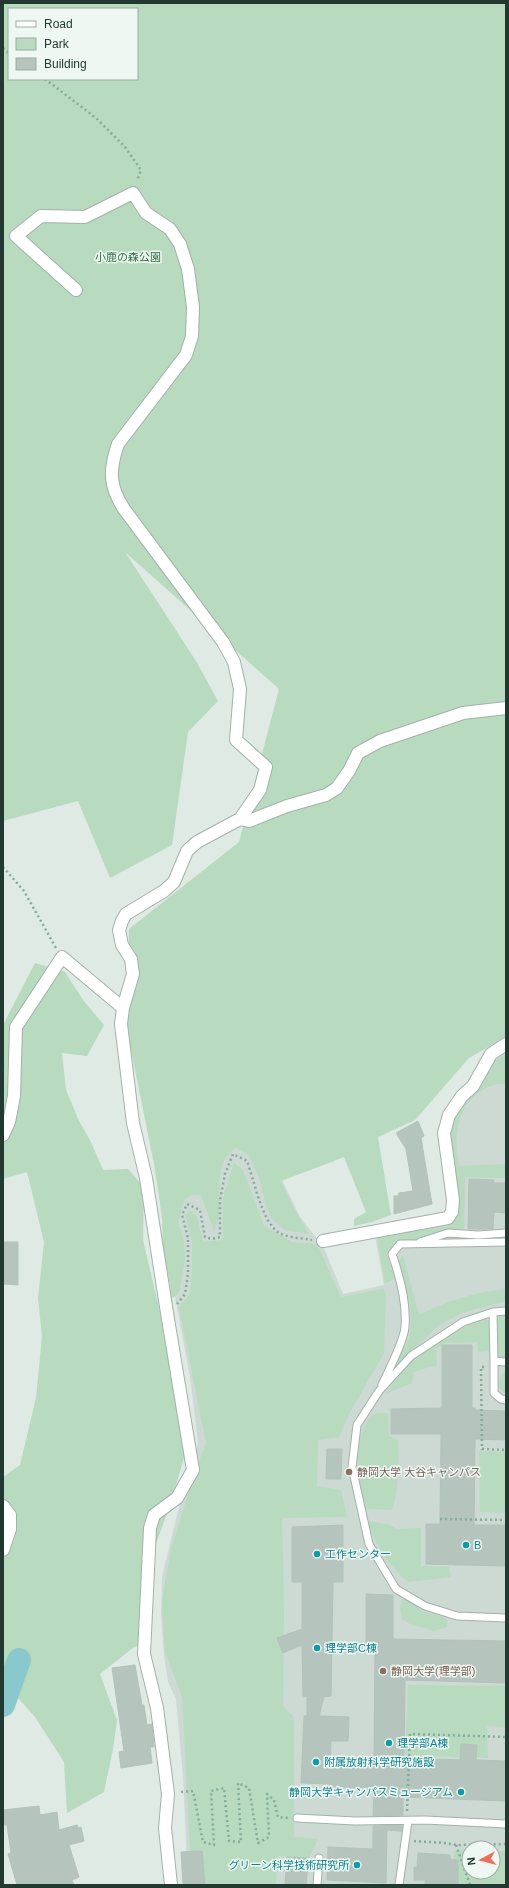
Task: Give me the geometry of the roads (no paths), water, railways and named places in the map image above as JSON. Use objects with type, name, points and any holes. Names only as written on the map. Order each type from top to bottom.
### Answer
[{"type":"street","points":[[76,290],[16,236],[41,216],[85,217],[133,193],[146,212],[170,230],[180,244],[188,269],[193,307],[192,336],[186,355],[118,444],[113,460],[111,475],[115,495],[124,509],[223,642],[234,662],[240,689],[236,740],[266,767],[260,790],[240,819],[197,842],[187,851],[174,882],[164,891],[126,914],[122,921],[120,930],[122,945],[133,965],[133,974],[123,1008],[121,1024],[133,1123],[146,1178],[193,1470],[177,1498],[154,1515],[150,1528],[144,1654],[158,1708],[168,1794],[165,1828],[171,1885]]},
{"type":"street","points":[[240,819],[249,821],[287,806],[326,795],[337,788],[358,753],[380,741],[463,713],[506,708]]},
{"type":"street","points":[[3,1135],[9,1122],[14,1096],[16,1027],[62,957],[123,1008]]},
{"type":"street","points":[[323,1241],[448,1218],[452,1212],[453,1200],[444,1133],[449,1115],[462,1096],[473,1086],[491,1054],[506,1044]]},
{"type":"street","points":[[3,1506],[10,1515],[10,1530],[3,1550]]},
{"type":"lane","points":[[410,1245],[448,1233],[478,1235],[506,1234]]},
{"type":"lane","points":[[379,1392],[405,1329],[404,1303],[392,1254],[400,1244],[506,1242]]},
{"type":"lane","points":[[506,1311],[493,1312],[463,1322],[411,1356],[379,1392],[357,1425],[352,1467],[369,1544],[396,1589],[425,1606],[457,1616],[506,1618]]},
{"type":"lane","points":[[493,1312],[494,1393],[501,1399],[506,1400]]},
{"type":"lane","points":[[494,1364],[506,1362]]},
{"type":"lane","points":[[297,1818],[355,1821],[425,1820],[506,1824]]},
{"type":"lane","points":[[399,1885],[408,1821]]},
{"type":"lane","points":[[317,1885],[319,1858]]},
{"type":"waterway","points":[[3,1705],[19,1660]]},
{"type":"place","name":"静岡大学 大谷キャンパス","points":[[349,1472]]},
{"type":"place","name":"B","points":[[466,1545]]},
{"type":"place","name":"工作センター","points":[[317,1554]]},
{"type":"place","name":"理学部C棟","points":[[317,1648]]},
{"type":"place","name":"静岡大学(理学部)","points":[[383,1671]]},
{"type":"place","name":"理学部A棟","points":[[389,1743]]},
{"type":"place","name":"附属放射科学研究施設","points":[[316,1762]]},
{"type":"place","name":"静岡大学キャンパスミュージアム","points":[[461,1792]]},
{"type":"place","name":"グリーン科学技術研究所","points":[[357,1865]]},
{"type":"park label","name":"小鹿の森公園","points":[[128,257]]}]
